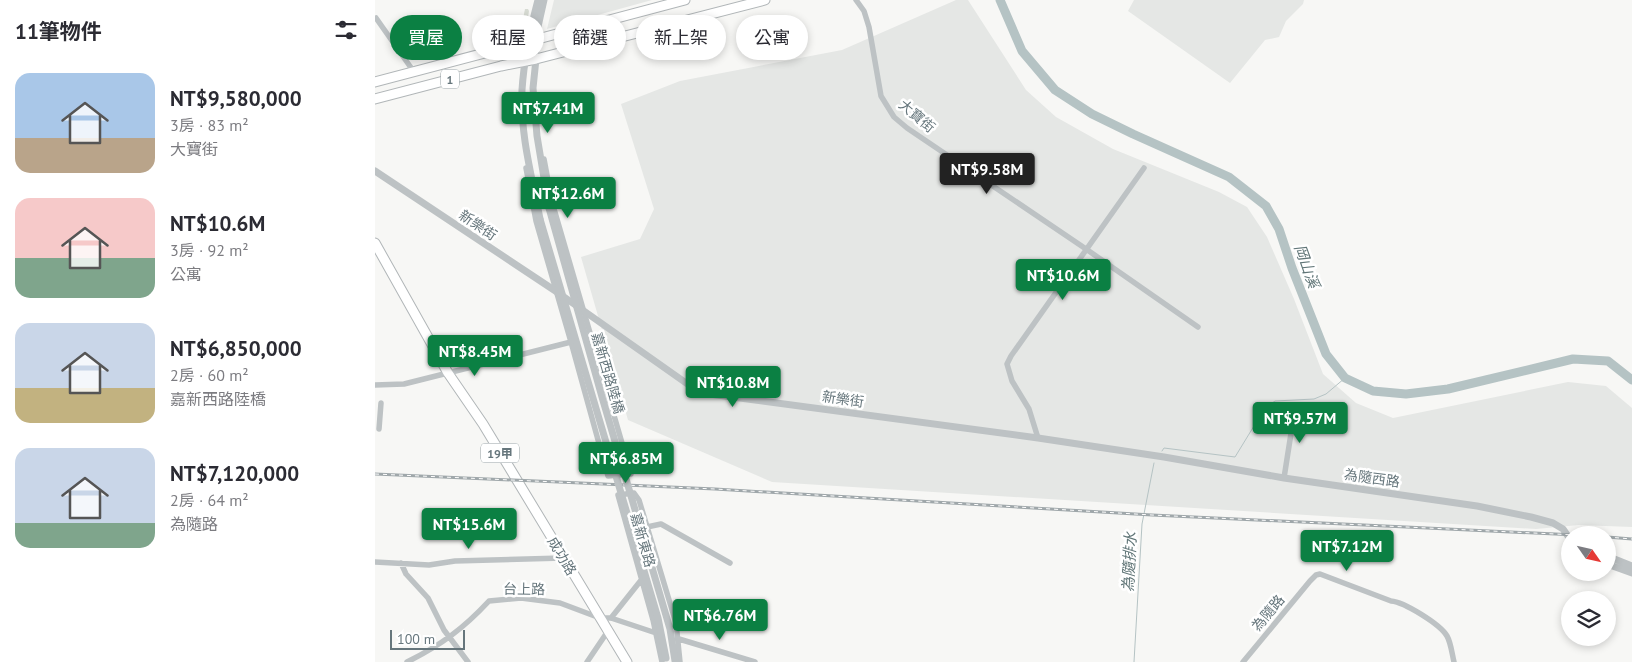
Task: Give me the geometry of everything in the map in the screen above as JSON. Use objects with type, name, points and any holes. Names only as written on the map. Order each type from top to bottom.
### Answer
[{"type":"main road","name":"1","points":[[544,38],[685,0]]},
{"type":"main road","name":"1","points":[[544,57],[765,0]]},
{"type":"main road","name":"1","points":[[375,82],[472,57]]},
{"type":"main road","name":"1","points":[[375,99],[530,60]]},
{"type":"main road","name":"成功路","points":[[375,243],[449,374],[483,424],[627,662]]},
{"type":"street","points":[[535,15],[538,0]]},
{"type":"street","points":[[539,15],[544,0]]},
{"type":"street","name":"大寶街","points":[[856,0],[864,11],[869,27],[881,96],[894,117],[907,128],[1198,327]]},
{"type":"street","points":[[376,18],[414,72]]},
{"type":"street","name":"嘉新西路陸橋","points":[[536,60],[533,88],[537,136],[549,208],[604,406],[670,629],[677,662]]},
{"type":"street","name":"嘉新西路陸橋","points":[[525,61],[522,92],[525,146],[541,219],[659,618],[665,661]]},
{"type":"street","points":[[525,146],[524,157],[536,221],[608,476],[631,474],[583,311],[553,202],[541,141],[537,136]]},
{"type":"street","points":[[1038,438],[1029,409],[1012,382],[1007,364],[1144,168]]},
{"type":"street","name":"新樂街","points":[[375,171],[557,292],[658,365],[702,393],[1038,438],[1164,457]]},
{"type":"street","points":[[542,241],[562,235]]},
{"type":"street","points":[[375,385],[404,384],[571,342]]},
{"type":"street","points":[[379,429],[381,403]]},
{"type":"street","points":[[1284,478],[1295,408]]},
{"type":"street","name":"為隨西路","points":[[1164,457],[1284,478],[1477,506],[1531,517],[1561,528]]},
{"type":"street","name":"嘉新東路","points":[[665,661],[617,495],[634,493],[639,500],[679,639],[677,662]]},
{"type":"street","points":[[647,527],[661,524],[730,563]]},
{"type":"street","points":[[375,562],[429,565],[455,561],[563,558]]},
{"type":"street","points":[[1616,560],[1632,566]]},
{"type":"street","points":[[401,563],[406,574],[428,598],[449,638],[468,662]]},
{"type":"street","points":[[1616,567],[1632,573]]},
{"type":"street","points":[[611,618],[642,579],[661,573]]},
{"type":"street","name":"為隨路","points":[[1243,662],[1316,575],[1320,574],[1400,603],[1431,622],[1446,635],[1454,662]]},
{"type":"street","name":"台上路","points":[[407,662],[449,638],[474,618],[489,601],[521,598],[560,602],[600,618],[611,618],[656,633]]},
{"type":"street","points":[[587,662],[608,631]]},
{"type":"street","points":[[679,639],[755,662]]},
{"type":"shaded area","points":[[554,0],[652,0],[598,15],[554,15],[554,27],[547,29]]},
{"type":"shaded area","points":[[956,0],[968,0],[1026,90],[1056,117],[1113,149],[1219,192],[1247,207],[1267,237],[1294,299],[1323,374],[1356,403],[1393,418],[1568,382],[1606,386],[1632,408],[1632,527],[1579,525],[1536,529],[772,482],[628,420],[581,257],[640,239],[654,209],[621,104],[680,81],[790,60],[808,60],[808,57],[842,50]]},
{"type":"shaded area","points":[[1134,0],[1304,0],[1303,4],[1286,21],[1279,37],[1265,40],[1230,83],[1128,11]]},
{"type":"shaded area","points":[[525,9],[528,9],[528,15],[524,15]]},
{"type":"waterway","name":"岡山溪","points":[[1000,0],[1022,51],[1055,90],[1092,114],[1229,177],[1266,206],[1279,229],[1292,268],[1326,354],[1345,378],[1373,391],[1406,394],[1448,389],[1573,359],[1608,361],[1632,380]]},
{"type":"waterway","name":"為隨排水","points":[[1162,451],[1164,448],[1235,457],[1265,408],[1275,401],[1314,399],[1326,394],[1345,378]]},
{"type":"waterway","name":"為隨排水","points":[[1134,662],[1142,524],[1154,463]]},
{"type":"railway","points":[[375,474],[715,489],[1152,515],[1561,534]]},
{"type":"railway","points":[[1616,538],[1632,539]]}]
